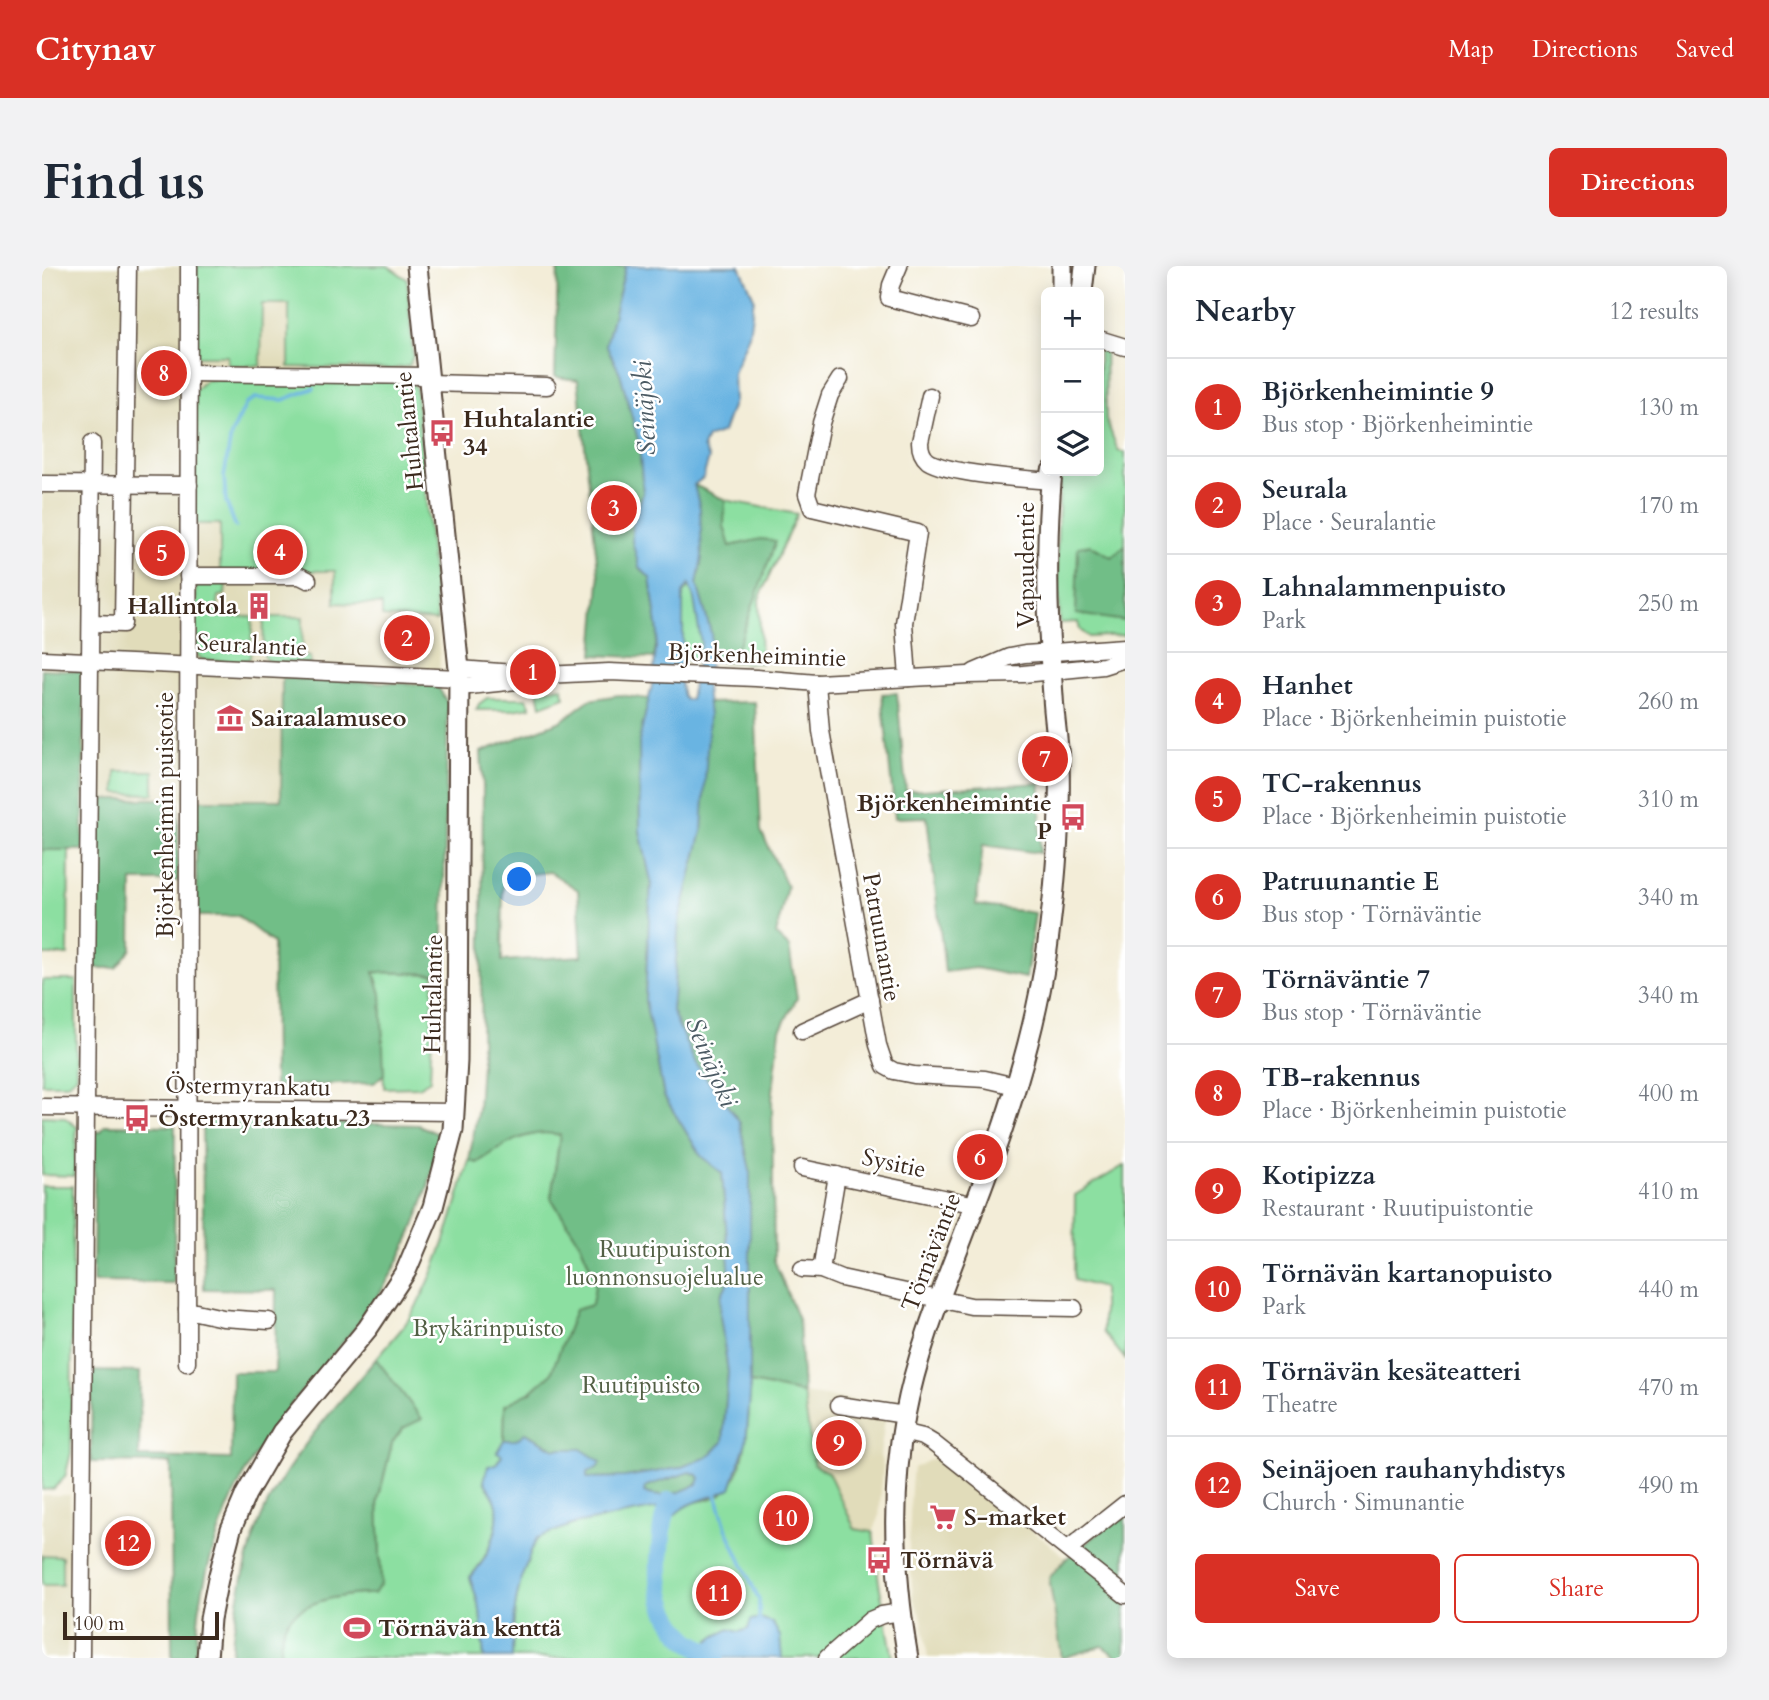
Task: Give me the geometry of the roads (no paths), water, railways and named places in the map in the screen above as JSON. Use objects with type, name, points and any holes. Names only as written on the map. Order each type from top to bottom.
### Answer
[{"type":"main road","name":"Huhtalantie","points":[[207,1658],[210,1619],[218,1579],[231,1529],[246,1494],[282,1432],[368,1328],[406,1271],[433,1207],[446,1165],[454,1112],[457,1061],[459,678],[417,266]]},
{"type":"main road","points":[[1062,266],[1062,287]]},
{"type":"main road","points":[[1083,287],[1085,266]]},
{"type":"main road","name":"Vapaudentie","points":[[1051,661],[1047,575],[1052,476]]},
{"type":"main road","name":"Törnäväntie","points":[[908,1658],[895,1562],[895,1527],[904,1424],[917,1364],[938,1299],[976,1205],[1016,1086],[1045,959],[1054,894],[1059,795],[1051,661]]},
{"type":"street","points":[[91,623],[123,624],[128,266]]},
{"type":"street","name":"Björkenheimin puistotie","points":[[187,1363],[189,266]]},
{"type":"street","points":[[900,266],[891,285],[889,298],[971,318]]},
{"type":"street","points":[[1104,341],[1125,347]]},
{"type":"street","points":[[188,373],[428,379],[547,386]]},
{"type":"street","points":[[841,379],[830,395],[821,423],[807,494],[812,508],[918,533],[904,623],[908,678]]},
{"type":"street","points":[[930,396],[920,442],[920,450],[927,460],[940,466],[986,474],[1041,476]]},
{"type":"street","points":[[81,1658],[92,443]]},
{"type":"street","points":[[42,484],[189,485]]},
{"type":"street","points":[[188,576],[300,576],[308,580]]},
{"type":"street","points":[[1051,661],[1125,647]]},
{"type":"street","name":"Seuralantie","points":[[42,659],[459,678]]},
{"type":"street","points":[[1051,661],[1103,666],[1125,659]]},
{"type":"street","name":"Björkenheimintie","points":[[459,678],[595,672],[817,683],[1020,675],[1051,661]]},
{"type":"street","name":"Patruunantie","points":[[817,683],[821,731],[879,1054],[885,1066],[894,1071],[914,1075],[985,1079],[1016,1086]]},
{"type":"street","points":[[802,1031],[870,1000]]},
{"type":"street","name":"Östermyrankatu","points":[[42,1107],[454,1112]]},
{"type":"street","name":"Sysitie","points":[[802,1168],[976,1205]]},
{"type":"street","points":[[821,1270],[837,1175]]},
{"type":"street","points":[[802,1269],[821,1270],[841,1278],[971,1306],[1074,1308]]},
{"type":"street","points":[[187,1310],[223,1318],[269,1321]]},
{"type":"street","points":[[839,1405],[904,1424],[933,1443],[1125,1595]]},
{"type":"street","points":[[1068,1549],[1125,1504]]},
{"type":"street","points":[[827,1658],[870,1620],[901,1612]]},
{"type":"water","name":"Seinäjoki","points":[[626,266],[740,266],[754,298],[749,335],[733,373],[734,401],[723,432],[707,438],[703,447],[709,458],[703,478],[694,485],[700,508],[702,557],[697,584],[711,633],[712,648],[706,688],[709,716],[702,831],[679,921],[672,1011],[695,1063],[739,1121],[750,1170],[750,1396],[746,1442],[731,1488],[692,1503],[672,1518],[663,1516],[658,1508],[574,1524],[537,1538],[524,1569],[517,1596],[512,1658],[484,1658],[480,1610],[470,1577],[487,1554],[494,1535],[497,1506],[484,1481],[488,1466],[496,1464],[502,1455],[497,1452],[504,1440],[516,1440],[525,1433],[555,1449],[581,1449],[601,1462],[597,1468],[587,1472],[587,1478],[625,1477],[679,1468],[708,1457],[723,1442],[728,1372],[720,1315],[721,1296],[730,1278],[722,1173],[701,1156],[664,1096],[645,1000],[651,881],[640,831],[639,741],[652,685],[658,632],[650,578],[639,567],[632,541],[632,524],[643,493],[639,443],[620,373],[606,345]],"holes":[[[689,584],[701,643],[690,699],[686,700],[679,675],[683,655],[683,593]],[[690,1472],[700,1478],[698,1484],[685,1490],[665,1496],[644,1492],[645,1487]]]},
{"type":"water","points":[[760,1618],[772,1622],[780,1636],[782,1658],[698,1658],[703,1647],[714,1637],[730,1629],[739,1632],[748,1629],[751,1620]]},
{"type":"waterway","points":[[236,527],[226,502],[224,477],[231,435],[246,404],[255,398],[283,400],[314,388]]},
{"type":"waterway","points":[[716,1494],[726,1528],[759,1600],[759,1621]]},
{"type":"waterway","points":[[670,1501],[663,1521],[660,1554],[659,1577],[663,1600],[679,1631],[715,1658]]},
{"type":"place","name":"TB-rakennus","points":[[164,373]]},
{"type":"place","name":"Huhtalantie 34","points":[[442,433]]},
{"type":"place","name":"Lahnalammenpuisto","points":[[614,508]]},
{"type":"place","name":"Hanhet","points":[[280,552]]},
{"type":"place","name":"TC-rakennus","points":[[162,553]]},
{"type":"place","name":"Hallintola","points":[[259,606]]},
{"type":"place","name":"Seurala","points":[[407,638]]},
{"type":"place","name":"Björkenheimintie 9","points":[[533,672]]},
{"type":"place","name":"Sairaalamuseo","points":[[230,718]]},
{"type":"place","name":"Törnäväntie 7","points":[[1045,759]]},
{"type":"place","name":"Björkenheimintie P","points":[[1073,817]]},
{"type":"place","name":"Östermyrankatu 23","points":[[137,1118]]},
{"type":"place","name":"Patruunantie E","points":[[980,1157]]},
{"type":"place","name":"Kotipizza","points":[[839,1443]]},
{"type":"place","name":"S-market","points":[[943,1517]]},
{"type":"place","name":"Törnävän kartanopuisto","points":[[786,1518]]},
{"type":"place","name":"Seinäjoen rauhanyhdistys","points":[[128,1543]]},
{"type":"place","name":"Törnävä","points":[[879,1560]]},
{"type":"place","name":"Törnävän kesäteatteri","points":[[719,1593]]},
{"type":"place","name":"Törnävän kenttä","points":[[357,1628]]},
{"type":"park label","name":"Ruutipuiston luonnonsuojelualue","points":[[665,1263]]},
{"type":"park label","name":"Brykärinpuisto","points":[[488,1328]]},
{"type":"park label","name":"Ruutipuisto","points":[[641,1385]]}]
